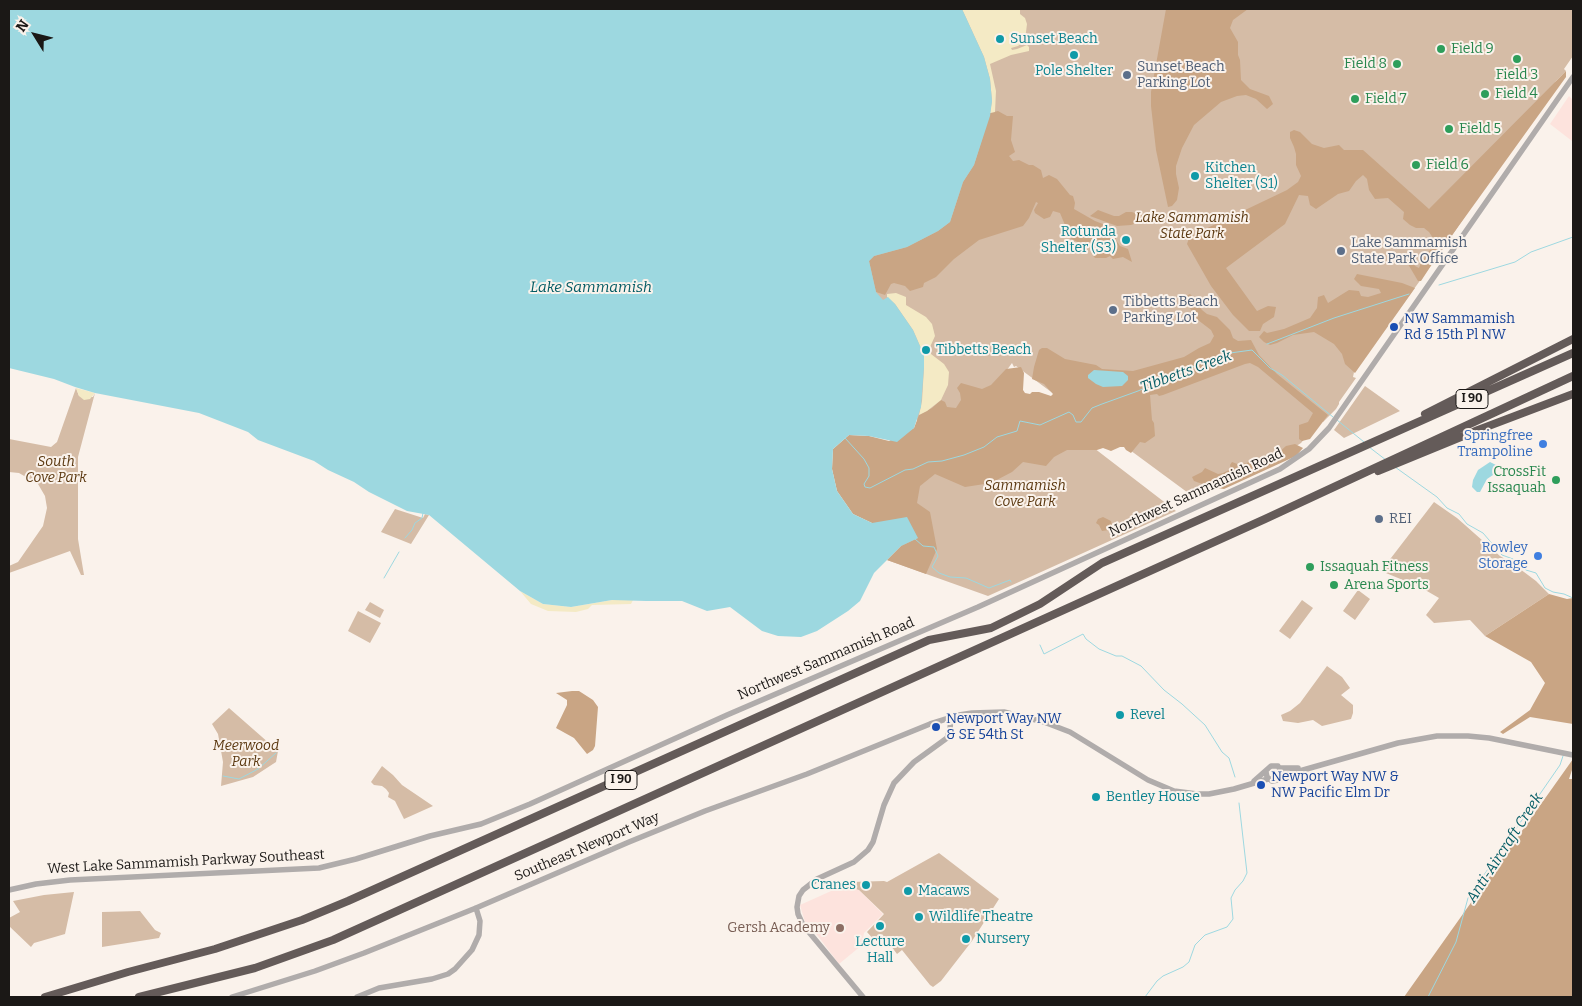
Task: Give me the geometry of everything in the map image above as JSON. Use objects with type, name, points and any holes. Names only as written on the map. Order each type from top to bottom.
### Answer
[{"type":"highway","points":[[1371,444],[1573,339]]},
{"type":"highway","points":[[1504,375],[1573,343]]},
{"type":"highway","name":"I 90","points":[[45,997],[215,949],[295,922],[348,901],[929,640],[991,628],[1040,604],[1102,563],[1573,353]]},
{"type":"highway","name":"I 90","points":[[139,997],[255,968],[333,940],[1308,498],[1393,462],[1573,376]]},
{"type":"highway","points":[[1393,462],[1573,394]]},
{"type":"street","name":"Northwest Sammamish Road","points":[[727,715],[978,607],[1267,476],[1291,463],[1322,437],[1338,416],[1573,77]]},
{"type":"street","name":"Southeast Newport Way","points":[[232,997],[315,971],[476,908],[705,811],[951,717],[972,713],[1004,712],[1044,722],[1070,732],[1142,777],[1161,787],[1174,791],[1209,794],[1248,786],[1268,779]]},
{"type":"street","name":"West Lake Sammamish Parkway Southeast","points":[[9,890],[36,884],[70,880],[300,869],[338,864],[501,816],[727,715]]},
{"type":"street","points":[[862,997],[800,919],[798,902],[803,890],[824,875],[854,862],[868,850],[894,783],[914,762],[947,738],[951,717]]},
{"type":"street","points":[[1266,772],[1268,779],[1275,781],[1282,776],[1303,768],[1398,743],[1437,736],[1488,738],[1573,753]]},
{"type":"street","points":[[1248,786],[1266,772],[1270,766],[1303,768]]},
{"type":"street","points":[[1280,768],[1282,776]]},
{"type":"street","points":[[357,997],[380,988],[432,979],[455,969],[472,950],[479,936],[480,921],[476,908]]},
{"type":"shaded area","points":[[1166,9],[1248,9],[1233,20],[1230,28],[1238,42],[1241,80],[1250,89],[1269,96],[1273,104],[1267,109],[1256,99],[1246,95],[1237,96],[1221,102],[1194,125],[1182,148],[1176,166],[1179,188],[1177,200],[1172,206],[1168,207],[1156,150],[1151,106],[1151,92]]},
{"type":"shaded area","points":[[1566,71],[1566,77],[1445,245],[1437,244],[1424,228],[1416,228],[1410,225],[1403,219],[1404,212],[1388,198],[1375,199],[1369,190],[1367,179],[1363,175],[1349,191],[1338,194],[1316,209],[1310,205],[1308,196],[1299,195],[1285,224],[1226,268],[1257,311],[1268,306],[1276,307],[1274,317],[1263,324],[1260,331],[1249,331],[1233,315],[1211,286],[1187,244],[1189,238],[1197,233],[1287,190],[1298,182],[1301,176],[1296,165],[1296,154],[1290,138],[1290,132],[1294,130],[1300,132],[1312,144],[1324,148],[1339,145],[1344,150],[1363,150],[1429,209]]},
{"type":"shaded area","points":[[1569,96],[1573,100],[1572,141],[1550,124]]},
{"type":"shaded area","points":[[998,111],[1007,116],[1013,116],[1011,140],[1015,152],[1009,156],[1013,161],[1019,160],[1033,165],[1041,170],[1043,178],[1049,175],[1057,179],[1073,196],[1074,209],[1095,221],[1116,229],[1116,240],[1120,246],[1128,249],[1132,262],[1123,257],[1113,259],[1110,256],[1095,258],[1091,253],[1091,249],[1064,235],[1065,225],[1060,213],[1053,211],[1050,217],[1044,219],[1035,213],[1034,210],[1038,203],[1036,202],[1023,226],[979,240],[954,259],[936,277],[924,283],[923,287],[910,291],[905,286],[894,283],[891,284],[885,295],[876,292],[869,261],[874,256],[907,247],[938,231],[950,222],[963,182],[974,165],[990,113]]},
{"type":"shaded area","points":[[1098,210],[1114,216],[1119,216],[1126,212],[1140,215],[1148,212],[1151,218],[1131,225],[1117,226],[1090,216]]},
{"type":"shaded area","points":[[1436,248],[1440,252],[1421,281],[1418,281],[1408,264],[1413,262],[1419,268],[1430,250]]},
{"type":"shaded area","points":[[1357,274],[1402,283],[1415,288],[1355,373],[1345,364],[1342,354],[1334,344],[1314,332],[1293,335],[1270,345],[1259,337],[1264,331],[1267,333],[1284,329],[1310,318],[1317,308],[1318,297],[1324,295],[1328,303],[1349,290],[1359,291],[1361,296],[1368,297],[1381,293],[1379,289],[1361,286],[1354,279]]},
{"type":"shaded area","points":[[1190,294],[1202,310],[1207,314],[1217,317],[1230,330],[1233,338],[1238,341],[1251,340],[1259,355],[1277,374],[1328,415],[1310,439],[1302,441],[1299,439],[1299,425],[1308,422],[1313,413],[1258,367],[1250,363],[1163,395],[1150,395],[1155,436],[1145,443],[1140,442],[1131,453],[1124,447],[1111,451],[1103,448],[1097,450],[1067,450],[1054,457],[1046,466],[1023,462],[1012,472],[991,483],[965,487],[935,474],[920,486],[917,503],[930,512],[937,549],[926,574],[887,560],[901,546],[918,538],[872,523],[853,514],[837,491],[832,469],[833,449],[849,435],[869,436],[889,441],[914,428],[919,415],[932,408],[941,400],[945,402],[947,407],[956,408],[961,400],[957,388],[961,383],[982,389],[991,385],[1006,369],[1021,367],[1024,373],[1023,390],[1025,393],[1039,392],[1051,396],[1053,394],[1044,384],[1032,379],[1039,350],[1042,348],[1047,348],[1065,359],[1096,365],[1102,369],[1133,371],[1184,357],[1210,343],[1214,336],[1211,330],[1198,320],[1185,301],[1186,296]]},
{"type":"shaded area","points":[[1295,444],[1303,448],[1296,456],[1224,489],[1194,481],[1192,477],[1202,472],[1205,468],[1218,474],[1223,473],[1231,469],[1230,465],[1232,462],[1240,465],[1278,453],[1286,446]]},
{"type":"shaded area","points":[[1103,517],[1111,521],[1112,525],[1109,530],[1102,531],[1096,523],[1098,519]]},
{"type":"shaded area","points":[[1549,594],[1567,599],[1573,598],[1573,724],[1530,717],[1503,734],[1500,732],[1530,710],[1545,683],[1531,662],[1485,636]]},
{"type":"shaded area","points":[[579,691],[593,700],[598,707],[595,746],[587,754],[574,738],[556,728],[567,705],[567,700],[556,693]]},
{"type":"shaded area","points":[[1573,759],[1573,767],[1569,779],[1573,779],[1573,997],[1404,997]]},
{"type":"shaded area","name":"Gersh Academy","points":[[849,883],[850,887],[859,890],[883,914],[864,933],[862,945],[839,964],[805,922],[800,905]]},
{"type":"green space","name":"Lake Sammamish State Park","points":[[926,9],[1573,9],[1573,56],[1564,69],[1566,71],[1556,81],[1445,246],[1354,372],[1353,377],[1356,378],[1336,409],[1323,422],[1320,420],[1301,443],[1267,465],[1195,498],[1016,366],[1014,367],[1012,363],[939,463],[835,256]]},
{"type":"green space","name":"Sammamish Cove Park","points":[[1008,382],[1176,511],[988,596],[887,560],[901,546],[906,517],[872,523],[897,442]]},
{"type":"green space","points":[[1365,386],[1400,411],[1344,438],[1334,430]]},
{"type":"green space","name":"South Cove Park","points":[[76,388],[79,396],[93,397],[95,393],[78,457],[78,539],[84,575],[81,575],[70,551],[9,573],[9,566],[18,562],[43,526],[47,508],[45,496],[38,484],[19,473],[9,472],[9,439],[51,447],[57,442]]},
{"type":"green space","points":[[1434,502],[1457,518],[1500,556],[1536,581],[1549,594],[1485,636],[1470,620],[1434,623],[1426,615],[1439,598],[1420,587],[1381,571]]},
{"type":"green space","points":[[395,509],[423,518],[425,514],[429,515],[411,544],[381,532]]},
{"type":"green space","points":[[1358,590],[1370,599],[1355,620],[1343,611]]},
{"type":"green space","points":[[1302,600],[1313,608],[1290,639],[1279,631]]},
{"type":"green space","points":[[370,602],[384,610],[380,618],[365,610]]},
{"type":"green space","points":[[358,611],[381,623],[370,643],[348,631]]},
{"type":"green space","points":[[1327,666],[1342,677],[1350,688],[1341,695],[1353,705],[1351,719],[1322,726],[1313,720],[1298,723],[1283,721],[1281,715],[1300,703]]},
{"type":"green space","name":"Meerwood Park","points":[[229,708],[278,751],[276,762],[253,777],[221,786],[223,762],[218,734],[212,724]]},
{"type":"green space","points":[[382,766],[402,785],[433,806],[404,819],[395,801],[388,797],[389,793],[386,789],[371,782]]},
{"type":"green space","points":[[939,853],[999,899],[972,941],[941,981],[933,987],[902,950],[897,954],[882,934],[875,941],[867,932],[884,914],[859,890],[850,887],[851,882],[887,882]]},
{"type":"green space","points":[[74,892],[65,934],[34,943],[31,947],[9,926],[9,918],[20,912],[13,901]]},
{"type":"green space","points":[[140,911],[155,930],[161,933],[159,938],[102,947],[102,912]]},
{"type":"sand","name":"Sunset Beach","points":[[962,9],[1020,9],[1020,14],[1025,18],[1027,24],[1025,40],[1018,46],[1011,48],[1012,50],[1027,45],[1029,51],[1011,55],[990,64],[996,91],[995,112],[990,113],[992,101],[990,79],[984,57]]},
{"type":"sand","name":"Tibbetts Beach","points":[[896,293],[906,297],[906,305],[926,317],[932,324],[935,336],[930,347],[931,354],[944,364],[949,372],[948,385],[941,400],[919,415],[922,401],[924,367],[920,346],[913,330],[895,304],[887,297],[887,294]]},
{"type":"sand","points":[[76,388],[95,393],[90,399],[84,400],[79,396]]},
{"type":"sand","points":[[520,591],[543,604],[571,607],[612,600],[633,600],[631,604],[592,605],[588,609],[576,612],[548,611],[531,604]]},
{"type":"water","name":"Lake Sammamish","points":[[9,9],[962,9],[984,57],[990,79],[992,101],[990,116],[974,165],[963,182],[950,222],[938,231],[907,247],[874,256],[869,261],[876,292],[883,300],[888,297],[895,304],[913,330],[924,355],[921,407],[914,428],[897,442],[869,436],[849,435],[833,449],[832,469],[837,491],[853,514],[872,523],[907,517],[918,538],[901,546],[874,573],[860,601],[817,631],[801,637],[778,636],[762,631],[730,607],[707,611],[682,601],[612,600],[571,607],[543,604],[520,591],[429,515],[407,511],[314,461],[258,440],[248,432],[199,413],[95,393],[54,379],[9,368]]},
{"type":"water","points":[[1094,370],[1123,372],[1128,376],[1128,380],[1122,386],[1103,387],[1088,378],[1088,375]]},
{"type":"water","points":[[1490,462],[1496,465],[1496,473],[1487,479],[1480,492],[1477,492],[1472,487],[1473,480],[1478,470]]},
{"type":"waterway","points":[[1439,285],[1515,262],[1531,252],[1573,237]]},
{"type":"waterway","points":[[1267,344],[1334,318],[1409,294]]},
{"type":"waterway","name":"Tibbetts Creek","points":[[845,438],[864,459],[869,468],[869,476],[864,484],[865,487],[870,488],[905,470],[913,469],[928,462],[942,461],[964,455],[984,447],[997,437],[1017,431],[1020,421],[1040,425],[1069,412],[1073,415],[1076,422],[1081,422],[1092,408],[1138,391],[1206,361],[1230,353],[1252,350],[1270,368],[1282,375],[1333,417]]},
{"type":"waterway","name":"Tibbetts Creek","points":[[1337,420],[1364,442]]},
{"type":"waterway","name":"Tibbetts Creek","points":[[1369,447],[1386,460]]},
{"type":"waterway","name":"Tibbetts Creek","points":[[1395,467],[1437,497],[1447,508],[1459,514],[1467,524],[1483,533],[1502,555],[1513,559],[1526,570],[1536,573],[1545,588],[1573,598]]},
{"type":"waterway","points":[[405,538],[415,523],[422,518],[423,513]]},
{"type":"waterway","points":[[915,539],[923,546],[934,547],[938,556],[932,567],[939,573],[950,577],[966,578],[989,588],[1010,580],[1011,582]]},
{"type":"waterway","points":[[384,578],[399,552]]},
{"type":"waterway","points":[[1040,645],[1044,654],[1083,634],[1086,639],[1099,649],[1116,656],[1122,656],[1141,666],[1164,690],[1205,725],[1222,752],[1229,758],[1235,777]]},
{"type":"waterway","points":[[223,776],[239,779],[258,769],[276,753]]},
{"type":"waterway","name":"Anti-Aircraft Creek","points":[[1428,997],[1456,942],[1468,898],[1560,765],[1563,756]]},
{"type":"waterway","points":[[1145,997],[1163,976],[1183,967],[1189,962],[1195,945],[1205,935],[1227,927],[1233,919],[1231,898],[1247,873],[1239,803]]},
{"type":"place","name":"Sunset Beach","points":[[1000,39]]},
{"type":"place","name":"Field 9","points":[[1441,49]]},
{"type":"place","name":"Pole Shelter","points":[[1074,55]]},
{"type":"place","name":"Field 3","points":[[1517,59]]},
{"type":"place","name":"Field 8","points":[[1397,64]]},
{"type":"place","name":"Sunset Beach Parking Lot","points":[[1127,75]]},
{"type":"place","name":"Field 4","points":[[1485,94]]},
{"type":"place","name":"Field 7","points":[[1355,99]]},
{"type":"place","name":"Field 5","points":[[1449,129]]},
{"type":"place","name":"Field 6","points":[[1416,165]]},
{"type":"place","name":"Kitchen Shelter (S1)","points":[[1195,176]]},
{"type":"place","name":"Rotunda Shelter (S3)","points":[[1126,240]]},
{"type":"place","name":"Lake Sammamish State Park Office","points":[[1341,251]]},
{"type":"place","name":"Tibbetts Beach Parking Lot","points":[[1113,310]]},
{"type":"place","name":"NW Sammamish Rd & 15th Pl NW","points":[[1394,327]]},
{"type":"place","name":"Tibbetts Beach","points":[[926,350]]},
{"type":"place","name":"Springfree Trampoline","points":[[1543,444]]},
{"type":"place","name":"CrossFit Issaquah","points":[[1556,480]]},
{"type":"place","name":"REI","points":[[1379,519]]},
{"type":"place","name":"Rowley Storage","points":[[1538,556]]},
{"type":"place","name":"Issaquah Fitness","points":[[1310,567]]},
{"type":"place","name":"Arena Sports","points":[[1334,585]]},
{"type":"place","name":"Revel","points":[[1120,715]]},
{"type":"place","name":"Newport Way NW & SE 54th St","points":[[936,727]]},
{"type":"place","name":"Newport Way NW & NW Pacific Elm Dr","points":[[1261,785]]},
{"type":"place","name":"Bentley House","points":[[1096,797]]},
{"type":"place","name":"Cranes","points":[[866,885]]},
{"type":"place","name":"Macaws","points":[[908,891]]},
{"type":"place","name":"Wildlife Theatre","points":[[919,917]]},
{"type":"place","name":"Lecture Hall","points":[[880,926]]},
{"type":"place","name":"Gersh Academy","points":[[840,928]]},
{"type":"place","name":"Nursery","points":[[966,939]]}]
